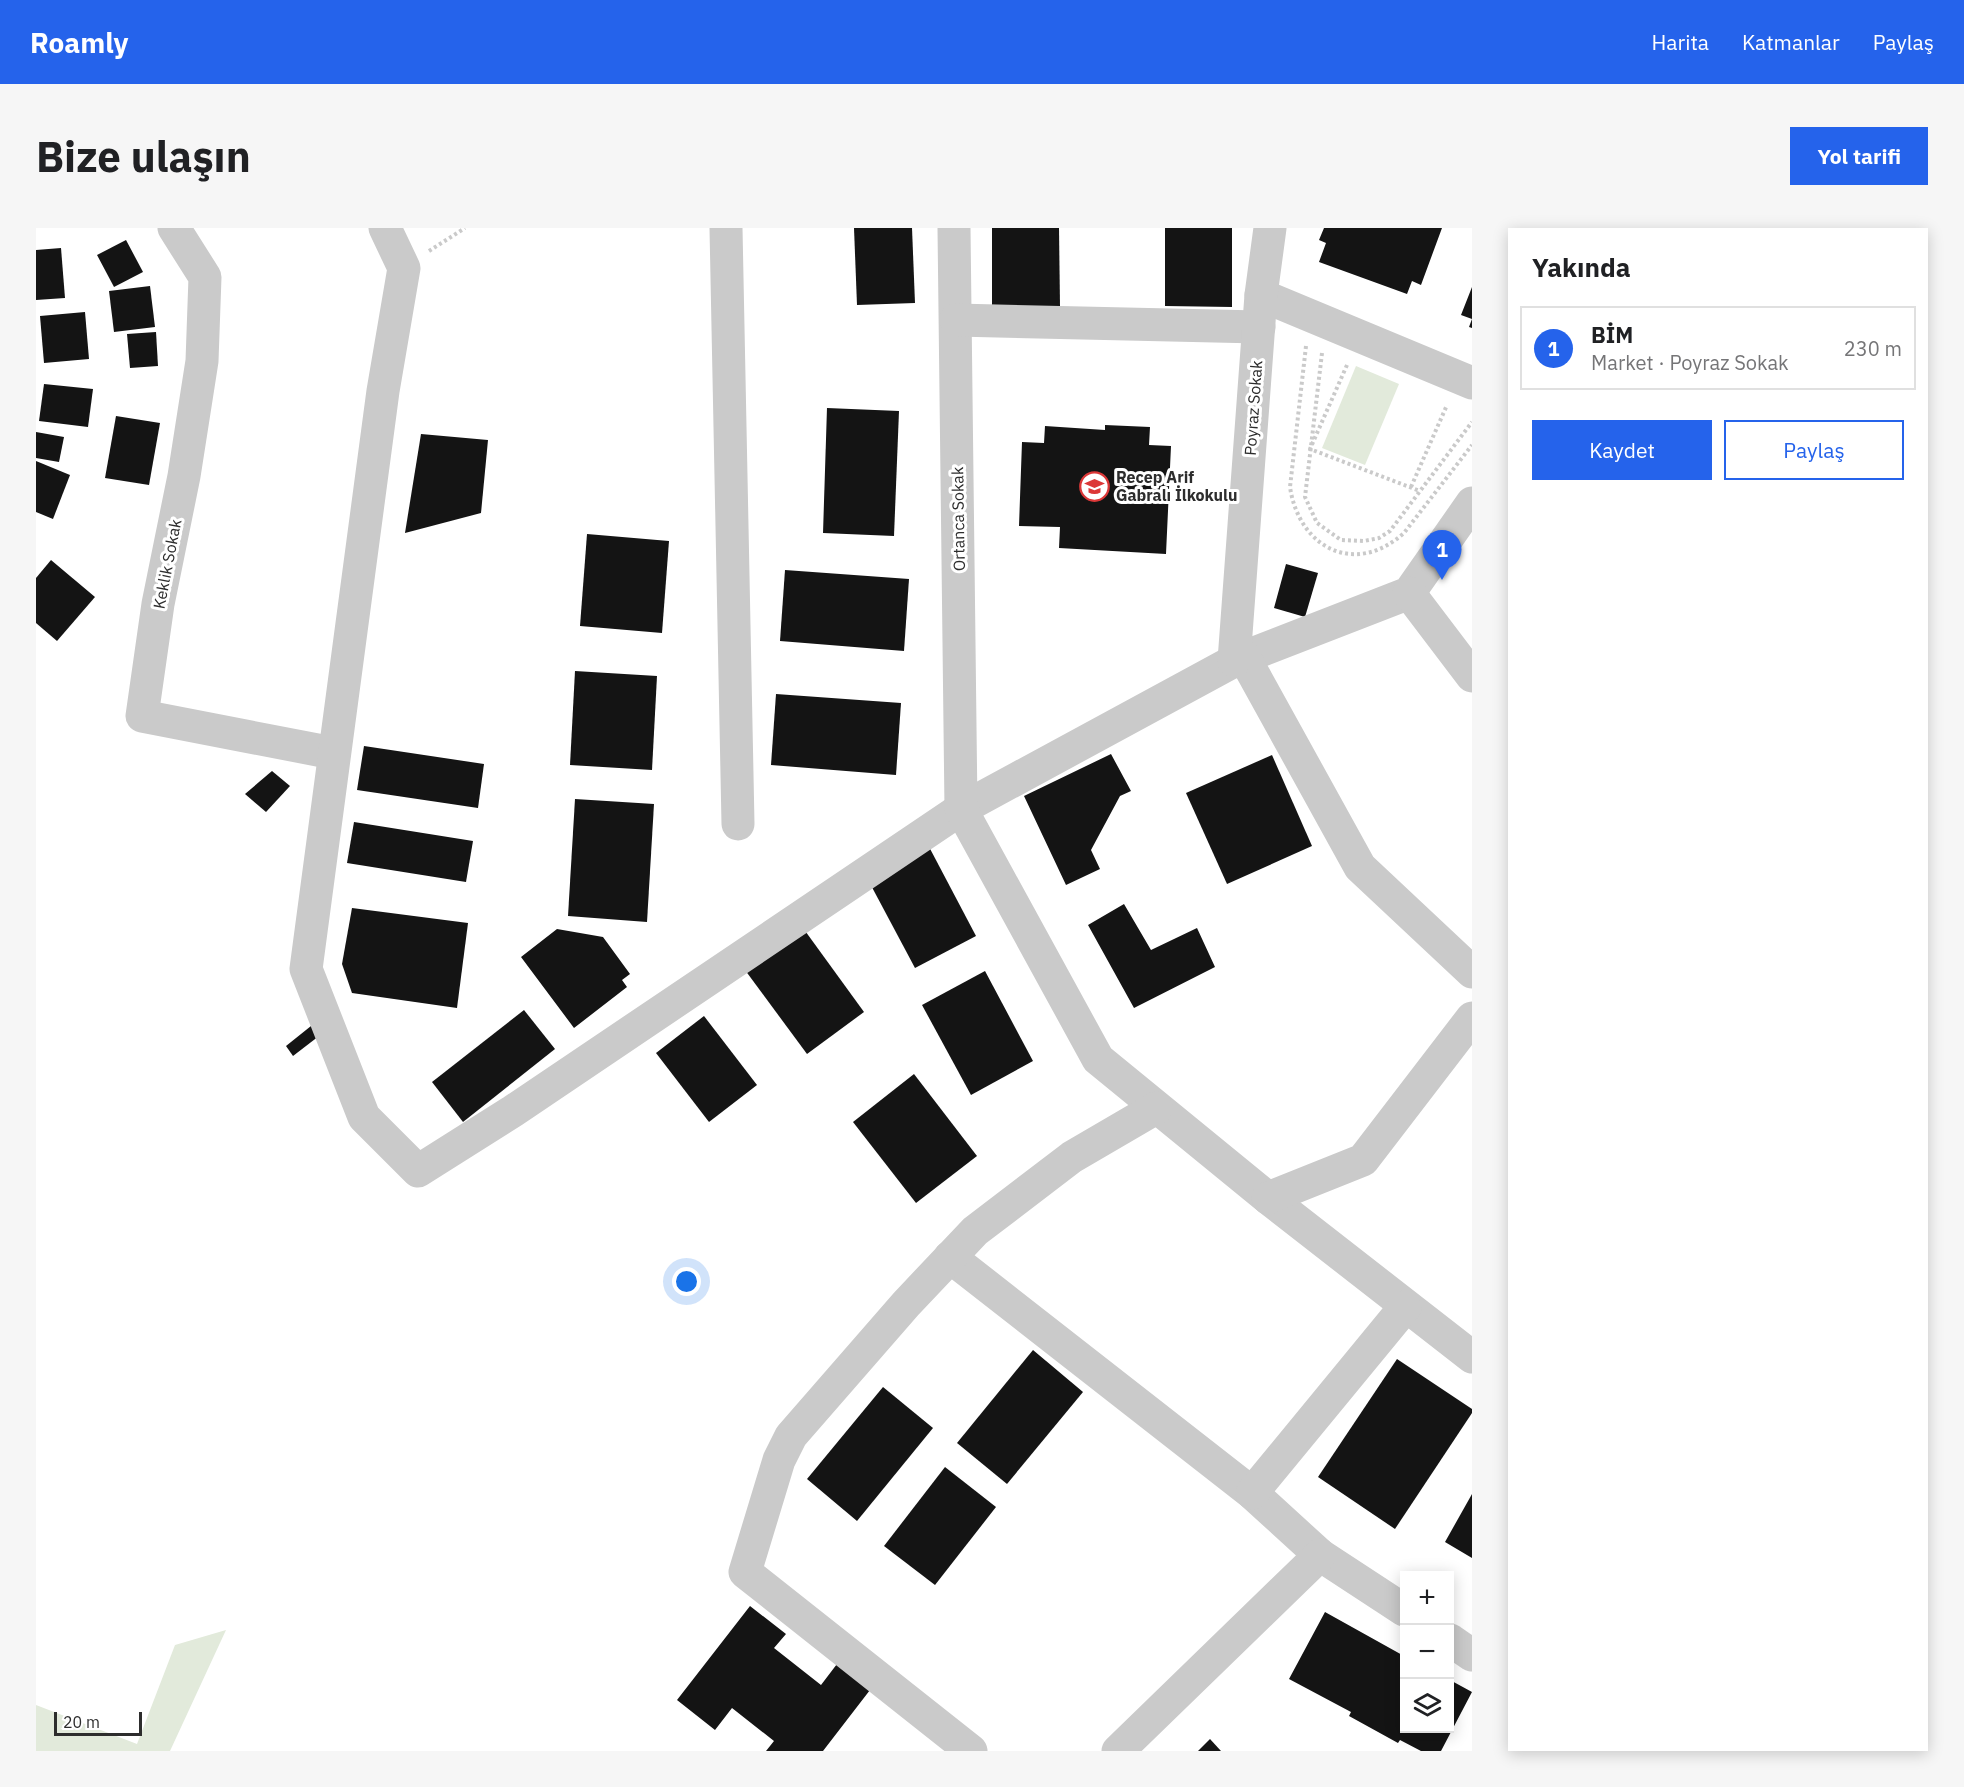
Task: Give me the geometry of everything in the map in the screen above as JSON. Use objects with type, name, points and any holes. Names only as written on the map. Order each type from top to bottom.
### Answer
[{"type":"street","name":"Keklik Sokak","points":[[174,228],[205,277],[202,361],[184,476],[158,604],[142,716],[333,753]]},
{"type":"street","points":[[385,228],[404,268],[383,391],[306,969],[364,1117],[418,1171],[513,1111],[961,809],[1239,659],[1409,593],[1472,502]]},
{"type":"street","points":[[726,228],[738,824]]},
{"type":"street","name":"Ortanca Sokak","points":[[954,228],[961,809]]},
{"type":"street","name":"Poyraz Sokak","points":[[1239,659],[1261,295],[1270,228]]},
{"type":"street","points":[[1261,295],[1326,340],[1461,391]]},
{"type":"street","points":[[956,320],[1259,327]]},
{"type":"street","points":[[1409,593],[1472,676]]},
{"type":"street","points":[[1239,659],[1360,867],[1472,972]]},
{"type":"street","points":[[961,809],[1098,1059],[1268,1198],[1472,1357]]},
{"type":"street","points":[[1268,1198],[1363,1160],[1472,1018]]},
{"type":"street","points":[[971,1751],[745,1572],[779,1460],[791,1436],[906,1304],[975,1231],[1072,1157],[1156,1108]]},
{"type":"street","points":[[951,1257],[1252,1493],[1320,1555],[1400,1607]]},
{"type":"street","points":[[1252,1493],[1405,1307]]},
{"type":"street","points":[[1118,1751],[1320,1555]]},
{"type":"street","points":[[1454,1643],[1472,1655]]},
{"type":"path","points":[[404,268],[465,228]]},
{"type":"path","points":[[1472,422],[1390,531],[1379,538],[1364,542],[1341,540],[1317,523],[1305,497],[1326,340],[1306,341],[1290,487],[1293,508],[1301,522],[1321,543],[1350,555],[1381,551],[1404,533],[1472,445]]},
{"type":"path","points":[[1310,448],[1349,359]]},
{"type":"path","points":[[1411,487],[1461,391]]},
{"type":"path","points":[[1310,448],[1420,491]]},
{"type":"green space","points":[[1356,366],[1399,384],[1365,465],[1322,448]]},
{"type":"green space","points":[[226,1630],[170,1751],[36,1751],[36,1705],[137,1744],[175,1645]]},
{"type":"building","points":[[854,228],[912,228],[915,303],[857,305]]},
{"type":"building","points":[[992,228],[1059,228],[1060,307],[992,307]]},
{"type":"building","points":[[1165,228],[1232,228],[1232,307],[1165,306]]},
{"type":"building","points":[[1324,228],[1442,228],[1421,285],[1412,281],[1407,294],[1319,262],[1326,243],[1319,240]]},
{"type":"building","points":[[126,240],[143,272],[114,287],[97,255]]},
{"type":"building","points":[[61,248],[65,298],[36,300],[36,250]]},
{"type":"building","points":[[150,286],[155,327],[114,332],[109,291]]},
{"type":"building","points":[[1472,287],[1472,319],[1461,315]]},
{"type":"building","points":[[85,312],[89,359],[44,363],[40,316]]},
{"type":"building","points":[[156,332],[158,366],[130,368],[127,334]]},
{"type":"building","points":[[44,384],[93,389],[88,427],[39,421]]},
{"type":"building","points":[[827,408],[899,411],[894,536],[823,533]]},
{"type":"building","points":[[116,416],[160,423],[149,485],[105,478]]},
{"type":"building","name":"Recep Arif Gabralı İlkokulu","points":[[1105,425],[1150,427],[1149,445],[1171,446],[1166,554],[1059,548],[1060,527],[1019,526],[1022,442],[1044,443],[1045,426],[1105,430]]},
{"type":"building","points":[[36,432],[64,437],[59,462],[36,458]]},
{"type":"building","points":[[421,434],[488,440],[481,513],[405,533]]},
{"type":"building","points":[[36,461],[70,475],[53,519],[36,512]]},
{"type":"building","points":[[587,534],[669,541],[662,633],[580,626]]},
{"type":"building","points":[[51,560],[95,597],[57,641],[36,623],[36,578]]},
{"type":"building","points":[[1286,564],[1318,573],[1305,617],[1274,608]]},
{"type":"building","points":[[785,570],[909,579],[904,651],[780,641]]},
{"type":"building","points":[[575,671],[657,676],[652,770],[570,765]]},
{"type":"building","points":[[776,694],[901,703],[896,775],[771,765]]},
{"type":"building","points":[[364,746],[484,764],[478,808],[357,790]]},
{"type":"building","points":[[1111,754],[1131,791],[1120,796],[1091,850],[1100,869],[1066,885],[1024,796]]},
{"type":"building","points":[[1272,755],[1312,846],[1227,884],[1186,793]]},
{"type":"building","points":[[272,771],[290,786],[266,812],[245,794]]},
{"type":"building","points":[[575,799],[654,804],[647,922],[568,916]]},
{"type":"building","points":[[354,822],[473,841],[466,882],[347,863]]},
{"type":"building","points":[[927,843],[976,936],[915,968],[866,876]]},
{"type":"building","points":[[1124,904],[1151,950],[1197,928],[1215,967],[1134,1008],[1088,925]]},
{"type":"building","points":[[352,908],[468,923],[457,1008],[352,993],[342,964]]},
{"type":"building","points":[[803,928],[864,1012],[807,1054],[745,970]]},
{"type":"building","points":[[557,929],[603,937],[630,974],[622,980],[627,987],[574,1028],[521,957]]},
{"type":"building","points":[[985,971],[1033,1061],[971,1095],[922,1005]]},
{"type":"building","points":[[524,1010],[555,1049],[463,1122],[432,1082]]},
{"type":"building","points":[[704,1016],[757,1085],[709,1122],[656,1053]]},
{"type":"building","points":[[311,1026],[319,1036],[293,1056],[286,1046]]},
{"type":"building","points":[[914,1074],[977,1156],[916,1203],[853,1122]]},
{"type":"building","points":[[1033,1350],[1083,1392],[1007,1484],[957,1443]]},
{"type":"building","points":[[1397,1359],[1472,1409],[1472,1413],[1395,1529],[1318,1477]]},
{"type":"building","points":[[883,1387],[933,1428],[857,1521],[807,1479]]},
{"type":"building","points":[[945,1467],[996,1507],[935,1585],[884,1546]]},
{"type":"building","points":[[1472,1494],[1472,1558],[1445,1542]]},
{"type":"building","points":[[750,1606],[786,1634],[774,1648],[821,1685],[837,1664],[870,1690],[823,1751],[766,1751],[774,1741],[732,1708],[715,1730],[677,1700]]},
{"type":"building","points":[[1325,1612],[1400,1654],[1400,1733],[1450,1733],[1441,1751],[1421,1751],[1400,1740],[1398,1743],[1349,1716],[1351,1712],[1289,1679]]},
{"type":"building","points":[[1454,1682],[1472,1692],[1454,1726]]},
{"type":"building","points":[[1210,1739],[1221,1751],[1198,1751]]},
{"type":"place","name":"Recep Arif Gabralı İlkokulu","points":[[1095,486]]},
{"type":"place","name":"BİM","points":[[1442,580]]}]
